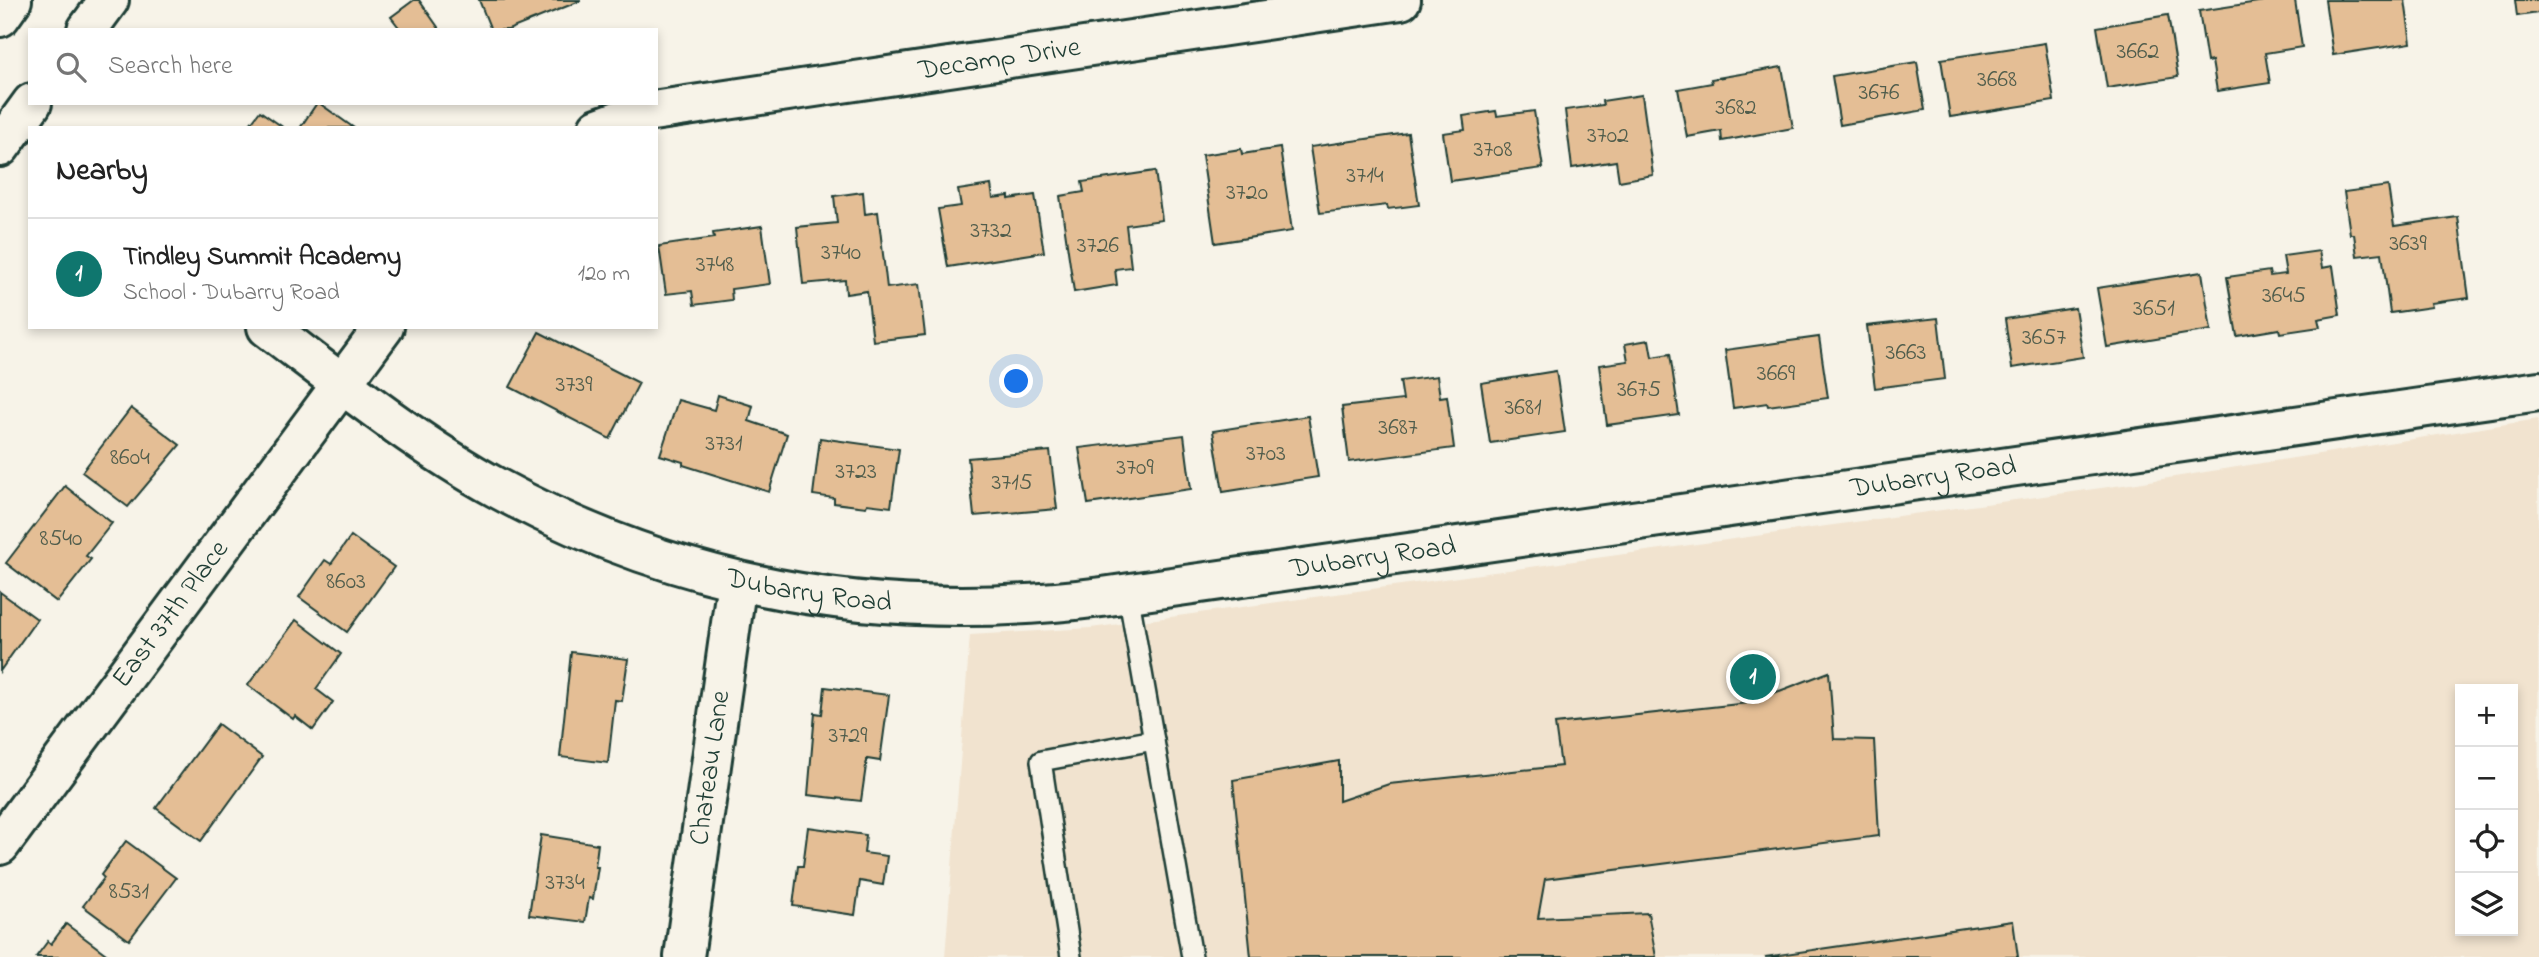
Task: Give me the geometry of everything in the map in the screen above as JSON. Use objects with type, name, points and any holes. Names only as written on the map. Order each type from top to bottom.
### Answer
[{"type":"street","points":[[0,17],[12,0]]},
{"type":"street","points":[[88,28],[109,0]]},
{"type":"street","name":"Decamp Drive","points":[[603,126],[639,113],[1401,0]]},
{"type":"street","points":[[10,138],[31,105]]},
{"type":"street","name":"Dubarry Road","points":[[270,329],[446,458],[549,514],[622,545],[737,581],[818,597],[916,606],[1047,604],[2539,390]]},
{"type":"street","points":[[342,384],[383,329]]},
{"type":"street","name":"East 37th Place","points":[[0,845],[342,384]]},
{"type":"street","name":"Chateau Lane","points":[[684,957],[737,581]]},
{"type":"lane","points":[[1128,593],[1192,957]]},
{"type":"lane","points":[[1071,957],[1041,761],[1153,740]]},
{"type":"shaded area","points":[[2538,419],[2539,957],[945,957],[970,635],[1091,628],[2137,483]]},
{"type":"building","points":[[414,0],[419,0],[439,28],[399,28],[391,17]]},
{"type":"building","points":[[479,0],[580,0],[513,28],[490,28]]},
{"type":"building","points":[[2271,0],[2295,0],[2302,47],[2265,53],[2270,83],[2217,91],[2212,61],[2207,62],[2199,11]]},
{"type":"building","points":[[2325,0],[2405,0],[2411,43],[2333,55]]},
{"type":"building","points":[[2515,0],[2539,0],[2539,13],[2517,16]]},
{"type":"building","points":[[2168,15],[2178,77],[2107,88],[2097,27]]},
{"type":"building","points":[[2045,43],[2054,101],[1950,117],[1941,59]]},
{"type":"building","points":[[1917,62],[1925,110],[1840,125],[1832,76]]},
{"type":"building","points":[[1782,67],[1793,128],[1722,141],[1721,131],[1687,137],[1678,89],[1712,83],[1711,79]]},
{"type":"building","points":[[1642,95],[1653,175],[1619,181],[1616,161],[1572,168],[1565,110],[1603,105],[1602,101]]},
{"type":"building","points":[[316,105],[322,105],[351,126],[301,126]]},
{"type":"building","points":[[260,111],[281,126],[249,126]]},
{"type":"building","points":[[1496,111],[1497,116],[1534,111],[1543,168],[1450,181],[1443,133],[1465,130],[1463,116]]},
{"type":"building","points":[[1408,133],[1419,205],[1388,209],[1387,205],[1320,213],[1310,147]]},
{"type":"building","points":[[1280,148],[1292,231],[1215,243],[1202,155],[1241,149],[1242,154]]},
{"type":"building","points":[[1155,171],[1162,220],[1126,225],[1131,267],[1115,269],[1117,285],[1074,292],[1060,196],[1084,192],[1082,182]]},
{"type":"building","points":[[991,185],[993,198],[1009,196],[1009,199],[1035,195],[1044,252],[948,267],[938,209],[961,206],[958,190]]},
{"type":"building","points":[[2388,186],[2394,226],[2458,217],[2469,298],[2431,303],[2432,307],[2390,313],[2382,253],[2357,256],[2354,234],[2350,234],[2344,192]]},
{"type":"building","points":[[863,192],[865,214],[878,212],[887,288],[919,284],[925,335],[873,341],[867,291],[846,294],[845,280],[803,284],[797,227],[837,223],[834,196]]},
{"type":"building","points":[[762,226],[770,284],[731,289],[732,300],[694,305],[692,291],[666,294],[659,246],[714,238],[713,233]]},
{"type":"building","points":[[2319,251],[2322,268],[2333,266],[2340,315],[2318,319],[2320,327],[2280,333],[2279,329],[2237,336],[2227,277],[2269,271],[2270,276],[2286,274],[2283,256]]},
{"type":"building","points":[[2202,272],[2211,330],[2107,347],[2097,288]]},
{"type":"building","points":[[2075,308],[2083,357],[2012,368],[2005,319]]},
{"type":"building","points":[[1938,318],[1945,379],[1875,388],[1867,326]]},
{"type":"building","points":[[539,332],[639,383],[610,439],[510,387]]},
{"type":"building","points":[[1819,337],[1828,398],[1733,408],[1725,350]]},
{"type":"building","points":[[1649,340],[1652,357],[1670,354],[1679,415],[1607,425],[1599,365],[1628,361],[1625,344]]},
{"type":"building","points":[[1556,371],[1565,432],[1490,443],[1481,383]]},
{"type":"building","points":[[1437,376],[1440,397],[1447,396],[1454,448],[1349,462],[1342,407],[1403,400],[1400,381]]},
{"type":"building","points":[[718,395],[753,406],[749,421],[787,434],[769,492],[660,455],[678,400],[714,410]]},
{"type":"building","points":[[131,408],[180,445],[128,507],[82,472]]},
{"type":"building","points":[[1308,416],[1318,477],[1223,492],[1213,431]]},
{"type":"building","points":[[1184,435],[1191,489],[1088,504],[1079,448]]},
{"type":"building","points":[[820,438],[899,449],[891,507],[834,503],[834,498],[813,495]]},
{"type":"building","points":[[1050,451],[1057,509],[974,516],[968,458]]},
{"type":"building","points":[[65,486],[112,523],[86,556],[91,559],[57,602],[6,563]]},
{"type":"building","points":[[351,536],[394,567],[347,632],[299,597],[325,560],[331,564]]},
{"type":"building","points":[[0,592],[37,619],[0,671]]},
{"type":"building","points":[[296,620],[341,654],[316,689],[333,702],[313,730],[295,716],[293,719],[248,685]]},
{"type":"building","points":[[571,652],[628,659],[622,701],[615,700],[608,763],[560,757]]},
{"type":"building","points":[[1829,672],[1834,739],[1874,740],[1879,836],[1545,879],[1538,918],[1648,913],[1656,957],[1251,957],[1233,780],[1339,761],[1339,801],[1389,784],[1561,766],[1555,724],[1748,703]]},
{"type":"building","points":[[825,687],[889,695],[880,761],[867,759],[861,801],[808,795],[815,713],[822,714]]},
{"type":"building","points":[[218,724],[262,757],[201,841],[156,808]]},
{"type":"building","points":[[808,827],[866,835],[864,853],[887,856],[883,885],[860,881],[855,915],[793,906],[798,866],[803,866]]},
{"type":"building","points":[[541,835],[598,844],[593,899],[589,898],[585,922],[529,915]]},
{"type":"building","points":[[126,841],[176,878],[129,940],[83,906]]},
{"type":"building","points":[[2013,921],[2018,957],[1765,957]]},
{"type":"building","points":[[66,924],[106,954],[104,957],[36,957],[48,941],[51,944]]},
{"type":"place","name":"Tindley Summit Academy","points":[[1753,677]]}]
